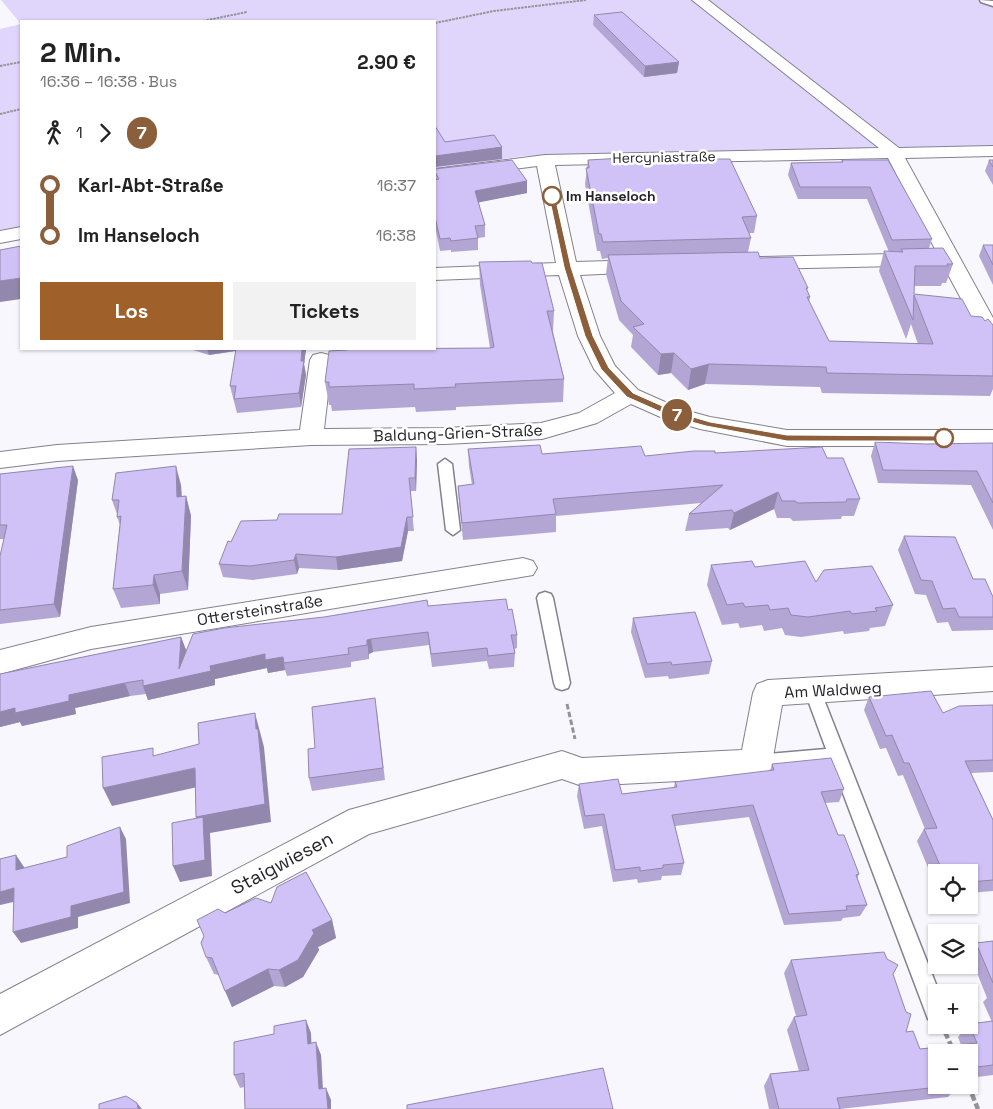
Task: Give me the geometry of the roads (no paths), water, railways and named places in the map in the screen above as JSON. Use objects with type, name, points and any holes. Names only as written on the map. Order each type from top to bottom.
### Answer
[{"type":"street","points":[[699,0],[762,47],[893,151],[950,259],[986,308],[993,338]]},
{"type":"street","name":"Hercyniastraße","points":[[436,174],[545,160],[893,151],[993,151]]},
{"type":"street","points":[[545,160],[567,267],[589,336],[605,369],[630,395],[673,414],[709,424],[787,438],[993,438]]},
{"type":"street","points":[[0,237],[20,234]]},
{"type":"street","points":[[744,263],[950,259]]},
{"type":"street","points":[[436,274],[567,267],[666,265]]},
{"type":"street","points":[[311,437],[321,360]]},
{"type":"street","name":"Baldung-Grien-Straße","points":[[0,460],[57,453],[311,437],[445,436],[542,431],[588,418],[630,395]]},
{"type":"street","name":"Ottersteinstraße","points":[[0,662],[91,638],[523,568]]},
{"type":"street","name":"Am Waldweg","points":[[756,763],[768,693],[813,692],[993,680]]},
{"type":"street","name":"Staigwiesen","points":[[0,1016],[361,821],[562,765],[578,756],[756,763]]},
{"type":"lane","points":[[984,0],[993,4]]},
{"type":"lane","points":[[445,464],[453,530]]},
{"type":"lane","points":[[545,598],[562,684]]},
{"type":"lane","points":[[813,692],[928,990]]},
{"type":"lane","points":[[756,763],[838,756]]},
{"type":"place","name":"Im Hanseloch","points":[[552,196]]}]
